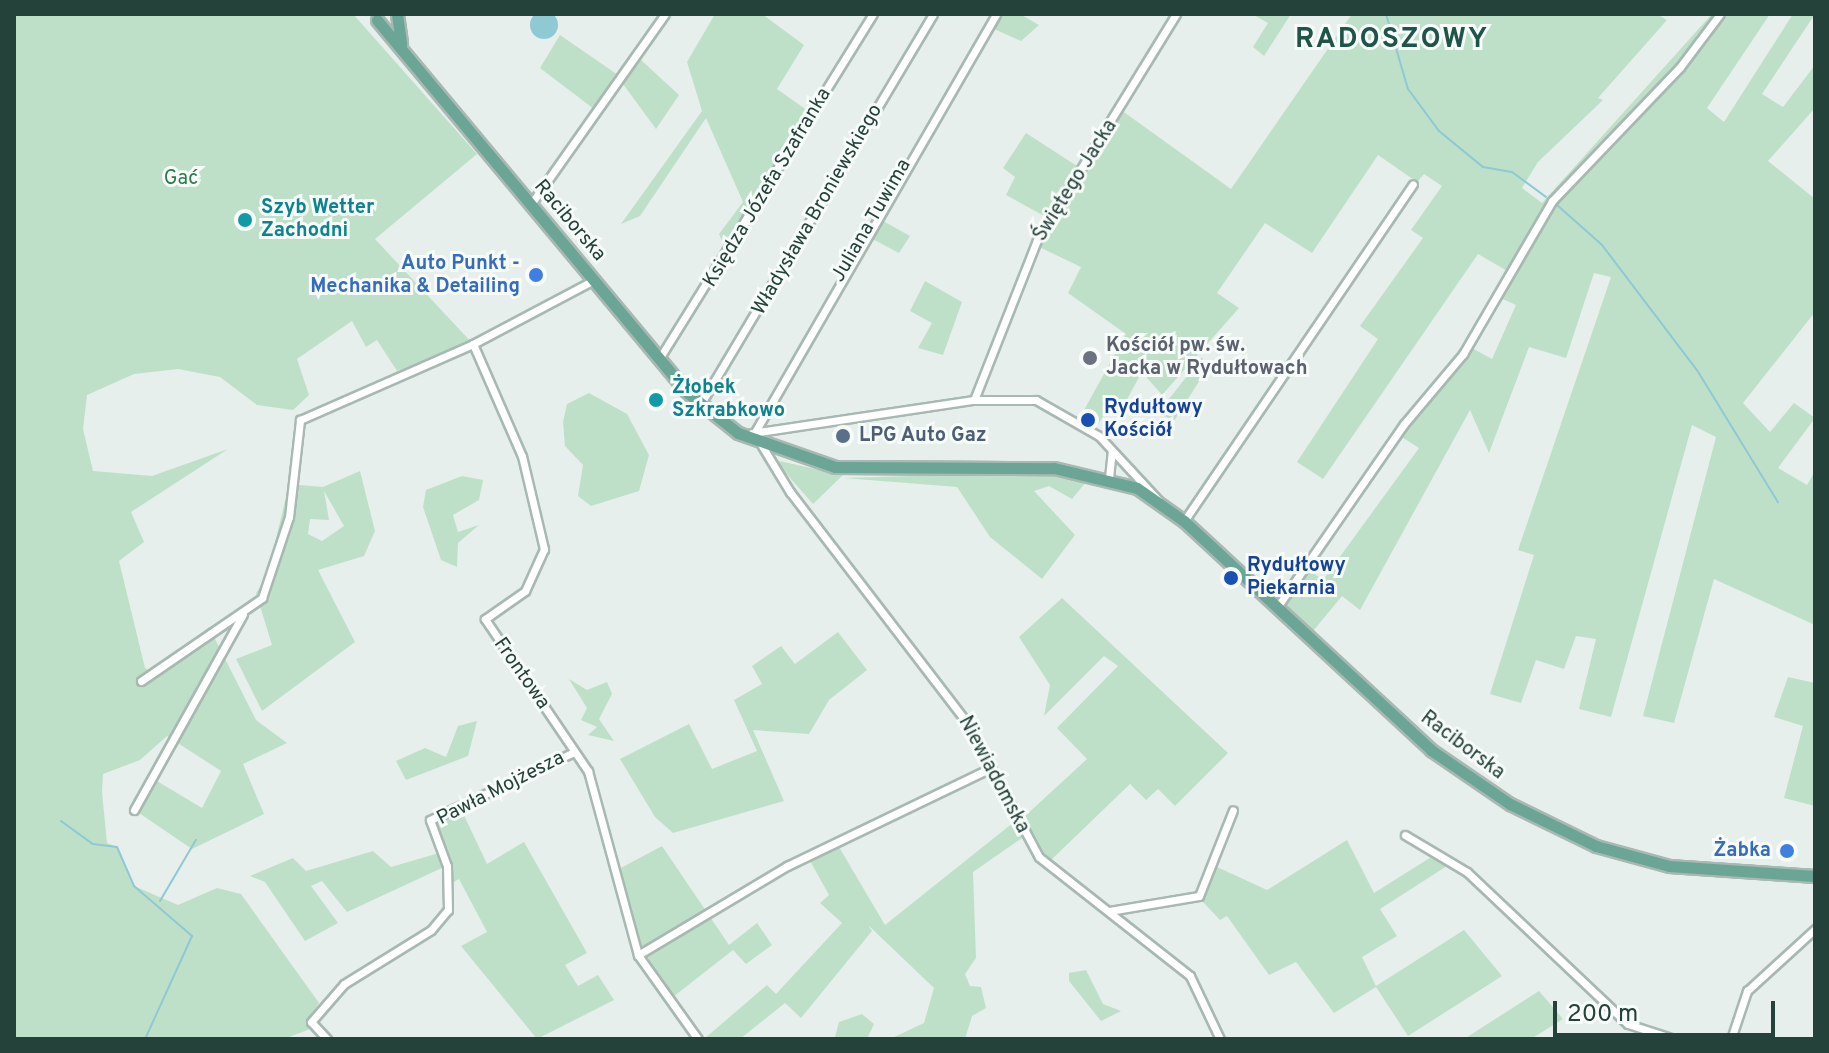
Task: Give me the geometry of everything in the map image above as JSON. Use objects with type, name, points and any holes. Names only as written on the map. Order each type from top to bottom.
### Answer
[{"type":"main road","points":[[378,17],[394,14],[404,52]]},
{"type":"main road","name":"Raciborska","points":[[378,17],[531,204],[590,283],[700,405],[742,435],[762,446],[853,469],[1054,468],[1109,478],[1159,501],[1184,521],[1431,750],[1556,829],[1683,869],[1815,876]]},
{"type":"street","points":[[531,204],[665,14]]},
{"type":"street","name":"Księdza Józefa Szafranka","points":[[659,359],[873,14]]},
{"type":"street","name":"Władysława Broniewskiego","points":[[700,405],[933,14]]},
{"type":"street","name":"Juliana Tuwima","points":[[755,432],[996,14]]},
{"type":"street","name":"Świętego Jacka","points":[[974,400],[1037,240],[1176,14]]},
{"type":"street","points":[[1278,606],[1404,424],[1463,354],[1552,201],[1680,67],[1720,14]]},
{"type":"street","points":[[1184,521],[1413,184]]},
{"type":"street","points":[[134,810],[243,614],[266,590],[283,541],[300,420],[473,344],[590,283]]},
{"type":"street","name":"Frontowa","points":[[473,344],[522,456],[544,549],[525,591],[485,619],[588,771],[638,955],[698,1039]]},
{"type":"street","name":"Raciborska","points":[[742,435],[974,400],[1036,400],[1070,414],[1111,449],[1159,501]]},
{"type":"street","name":"Niewiadomska","points":[[762,446],[767,461],[966,721],[1039,857],[1196,984],[1220,1039]]},
{"type":"street","points":[[1109,478],[1111,449]]},
{"type":"street","points":[[141,681],[224,618],[243,614]]},
{"type":"street","name":"Pawła Mojżesza","points":[[327,1039],[311,1022],[344,984],[431,930],[448,910],[447,866],[430,820],[574,752]]},
{"type":"street","points":[[638,955],[787,866],[991,768]]},
{"type":"street","points":[[1109,911],[1199,896],[1233,810]]},
{"type":"street","points":[[1405,835],[1467,872],[1628,1024],[1674,1039]]},
{"type":"street","points":[[1731,1039],[1747,991],[1815,929]]},
{"type":"green space","name":"Gać","points":[[14,14],[353,14],[477,154],[375,239],[473,344],[397,371],[377,340],[366,347],[352,321],[297,359],[309,395],[293,410],[257,405],[220,377],[178,369],[134,374],[87,395],[83,429],[93,471],[152,476],[228,449],[131,512],[144,542],[119,561],[145,668],[152,673],[209,627],[256,720],[287,743],[243,764],[264,814],[192,849],[139,813],[157,781],[202,808],[221,771],[167,736],[140,760],[103,774],[102,792],[107,843],[117,847],[134,886],[178,905],[217,888],[241,894],[319,1003],[307,1021],[310,1029],[284,1039],[14,1039]]},
{"type":"green space","points":[[715,14],[762,14],[804,45],[777,89],[808,111],[726,249],[719,234],[743,202],[706,118],[640,216],[621,224],[702,111],[687,62]]},
{"type":"green space","points":[[1001,14],[1020,14],[1039,25],[1021,41],[992,28]]},
{"type":"green space","points":[[1252,14],[1291,14],[1264,56],[1253,47],[1268,23]]},
{"type":"green space","points":[[1352,14],[1657,14],[1667,20],[1598,98],[1603,100],[1538,162],[1522,188],[1542,203],[1712,14],[1770,14],[1707,108],[1724,122],[1793,14],[1815,14],[1762,94],[1783,107],[1815,65],[1815,108],[1768,161],[1815,199],[1815,312],[1743,403],[1770,432],[1794,403],[1815,418],[1778,468],[1807,485],[1815,471],[1815,625],[1714,579],[1674,723],[1643,716],[1716,437],[1692,425],[1611,717],[1579,709],[1596,639],[1576,636],[1564,669],[1536,660],[1521,703],[1490,694],[1534,555],[1518,550],[1611,277],[1594,273],[1566,358],[1529,347],[1489,453],[1470,410],[1360,610],[1342,596],[1309,636],[1278,606],[1303,565],[1323,580],[1419,448],[1397,434],[1468,346],[1492,359],[1516,305],[1496,296],[1509,272],[1478,254],[1323,479],[1297,462],[1378,339],[1360,326],[1423,238],[1411,230],[1442,186],[1424,174],[1417,182],[1378,155],[1312,253],[1265,223],[1217,293],[1239,308],[1162,395],[1142,372],[1120,412],[1106,412],[1093,432],[1078,421],[1126,334],[1068,293],[1081,267],[1035,245],[1121,110],[1231,189]]},
{"type":"green space","points":[[560,35],[618,75],[594,109],[540,68]]},
{"type":"green space","points":[[640,59],[679,95],[656,129],[623,84]]},
{"type":"green space","points":[[1026,133],[1077,166],[1046,217],[1006,195],[1015,177],[1003,168]]},
{"type":"green space","points":[[876,217],[910,236],[899,253],[865,235]]},
{"type":"green space","points":[[925,281],[962,302],[943,355],[918,348],[932,323],[910,311]]},
{"type":"green space","points":[[1202,357],[1205,372],[1174,421],[1158,413]]},
{"type":"green space","points":[[589,393],[627,414],[649,455],[639,491],[591,506],[578,496],[583,465],[565,446],[563,422],[567,404]]},
{"type":"green space","points":[[779,461],[843,475],[813,504],[777,463]]},
{"type":"green space","points":[[360,471],[375,531],[364,556],[318,570],[355,642],[262,711],[236,659],[272,645],[256,593],[267,577],[289,484],[323,487]],"holes":[[[324,491],[344,526],[322,541],[308,534],[310,519],[329,520]]]},
{"type":"green space","points":[[1039,472],[1086,482],[1072,499],[1049,486],[1034,491],[1075,535],[1042,579],[990,537],[957,487],[844,478]]},
{"type":"green space","points":[[462,476],[483,480],[479,500],[453,515],[458,532],[479,525],[458,543],[457,567],[441,560],[423,507],[426,490]]},
{"type":"green space","points":[[1062,598],[1228,753],[1175,806],[1158,789],[1146,800],[1130,784],[1049,862],[1024,817],[1087,759],[1057,728],[1118,666],[1104,656],[1044,716],[1050,685],[1019,637]]},
{"type":"green space","points":[[838,632],[867,670],[829,700],[809,734],[753,730],[784,801],[673,833],[655,817],[620,759],[689,724],[712,769],[757,751],[734,700],[762,684],[752,666],[781,646],[795,664]]},
{"type":"green space","points":[[1788,677],[1815,683],[1815,806],[1784,798],[1803,726],[1774,717]]},
{"type":"green space","points":[[569,679],[587,690],[607,682],[612,694],[599,719],[614,741],[588,735],[597,727],[581,720],[587,708]]},
{"type":"green space","points":[[477,721],[468,756],[406,780],[396,761],[425,748],[446,757],[458,726]]},
{"type":"green space","points":[[461,809],[487,864],[524,842],[587,953],[565,965],[578,986],[598,975],[614,1000],[537,1039],[461,946],[487,932],[459,879],[452,883],[436,824]]},
{"type":"green space","points":[[1014,822],[1022,838],[973,872],[976,958],[965,974],[970,986],[981,987],[986,1008],[972,1016],[965,1039],[890,1039],[924,1023],[934,988],[868,925],[872,931],[801,1018],[785,1003],[740,1039],[704,1039],[767,985],[776,994],[842,923],[820,903],[829,895],[809,859],[839,847],[885,925]]},
{"type":"green space","points":[[1347,840],[1374,893],[1436,854],[1450,864],[1380,909],[1397,936],[1362,957],[1376,986],[1464,930],[1502,976],[1408,1036],[1376,987],[1334,1013],[1296,962],[1269,975],[1227,916],[1220,920],[1202,901],[1217,867],[1267,890]]},
{"type":"green space","points":[[662,846],[729,945],[757,923],[772,945],[746,964],[733,950],[673,997],[635,937],[617,870]]},
{"type":"green space","points":[[373,851],[391,867],[439,853],[444,867],[347,912],[322,881],[311,886],[338,923],[305,941],[265,882],[250,876],[293,858],[306,871]]},
{"type":"green space","points":[[1086,970],[1103,1004],[1121,1011],[1101,1021],[1069,981],[1069,973]]},
{"type":"green space","points":[[1539,991],[1563,1019],[1531,1039],[1464,1039]]},
{"type":"green space","points":[[862,1014],[874,1024],[867,1039],[835,1037],[839,1022]]},
{"type":"water","points":[[544,11],[554,15],[558,25],[554,35],[544,39],[534,35],[530,25],[534,15]]},
{"type":"waterway","points":[[1386,14],[1408,89],[1439,131],[1483,167],[1512,172],[1546,197]]},
{"type":"waterway","points":[[1557,205],[1602,245],[1697,370],[1778,502]]},
{"type":"waterway","points":[[61,821],[93,844],[117,847],[134,886],[192,936],[145,1039]]},
{"type":"waterway","points":[[160,901],[196,840]]},
{"type":"place","name":"Szyb Wetter Zachodni","points":[[245,220]]},
{"type":"place","name":"Auto Punkt - Mechanika & Detailing","points":[[536,275]]},
{"type":"place","name":"Kościół pw. św. Jacka w Rydułtowach","points":[[1090,358]]},
{"type":"place","name":"Żłobek Szkrabkowo","points":[[656,400]]},
{"type":"place","name":"Rydułtowy Kościół","points":[[1088,420]]},
{"type":"place","name":"LPG Auto Gaz","points":[[843,436]]},
{"type":"place","name":"Rydułtowy Piekarnia","points":[[1231,578]]},
{"type":"place","name":"Żabka","points":[[1787,851]]},
{"type":"district","name":"RADOSZOWY","points":[[1392,40]]}]
